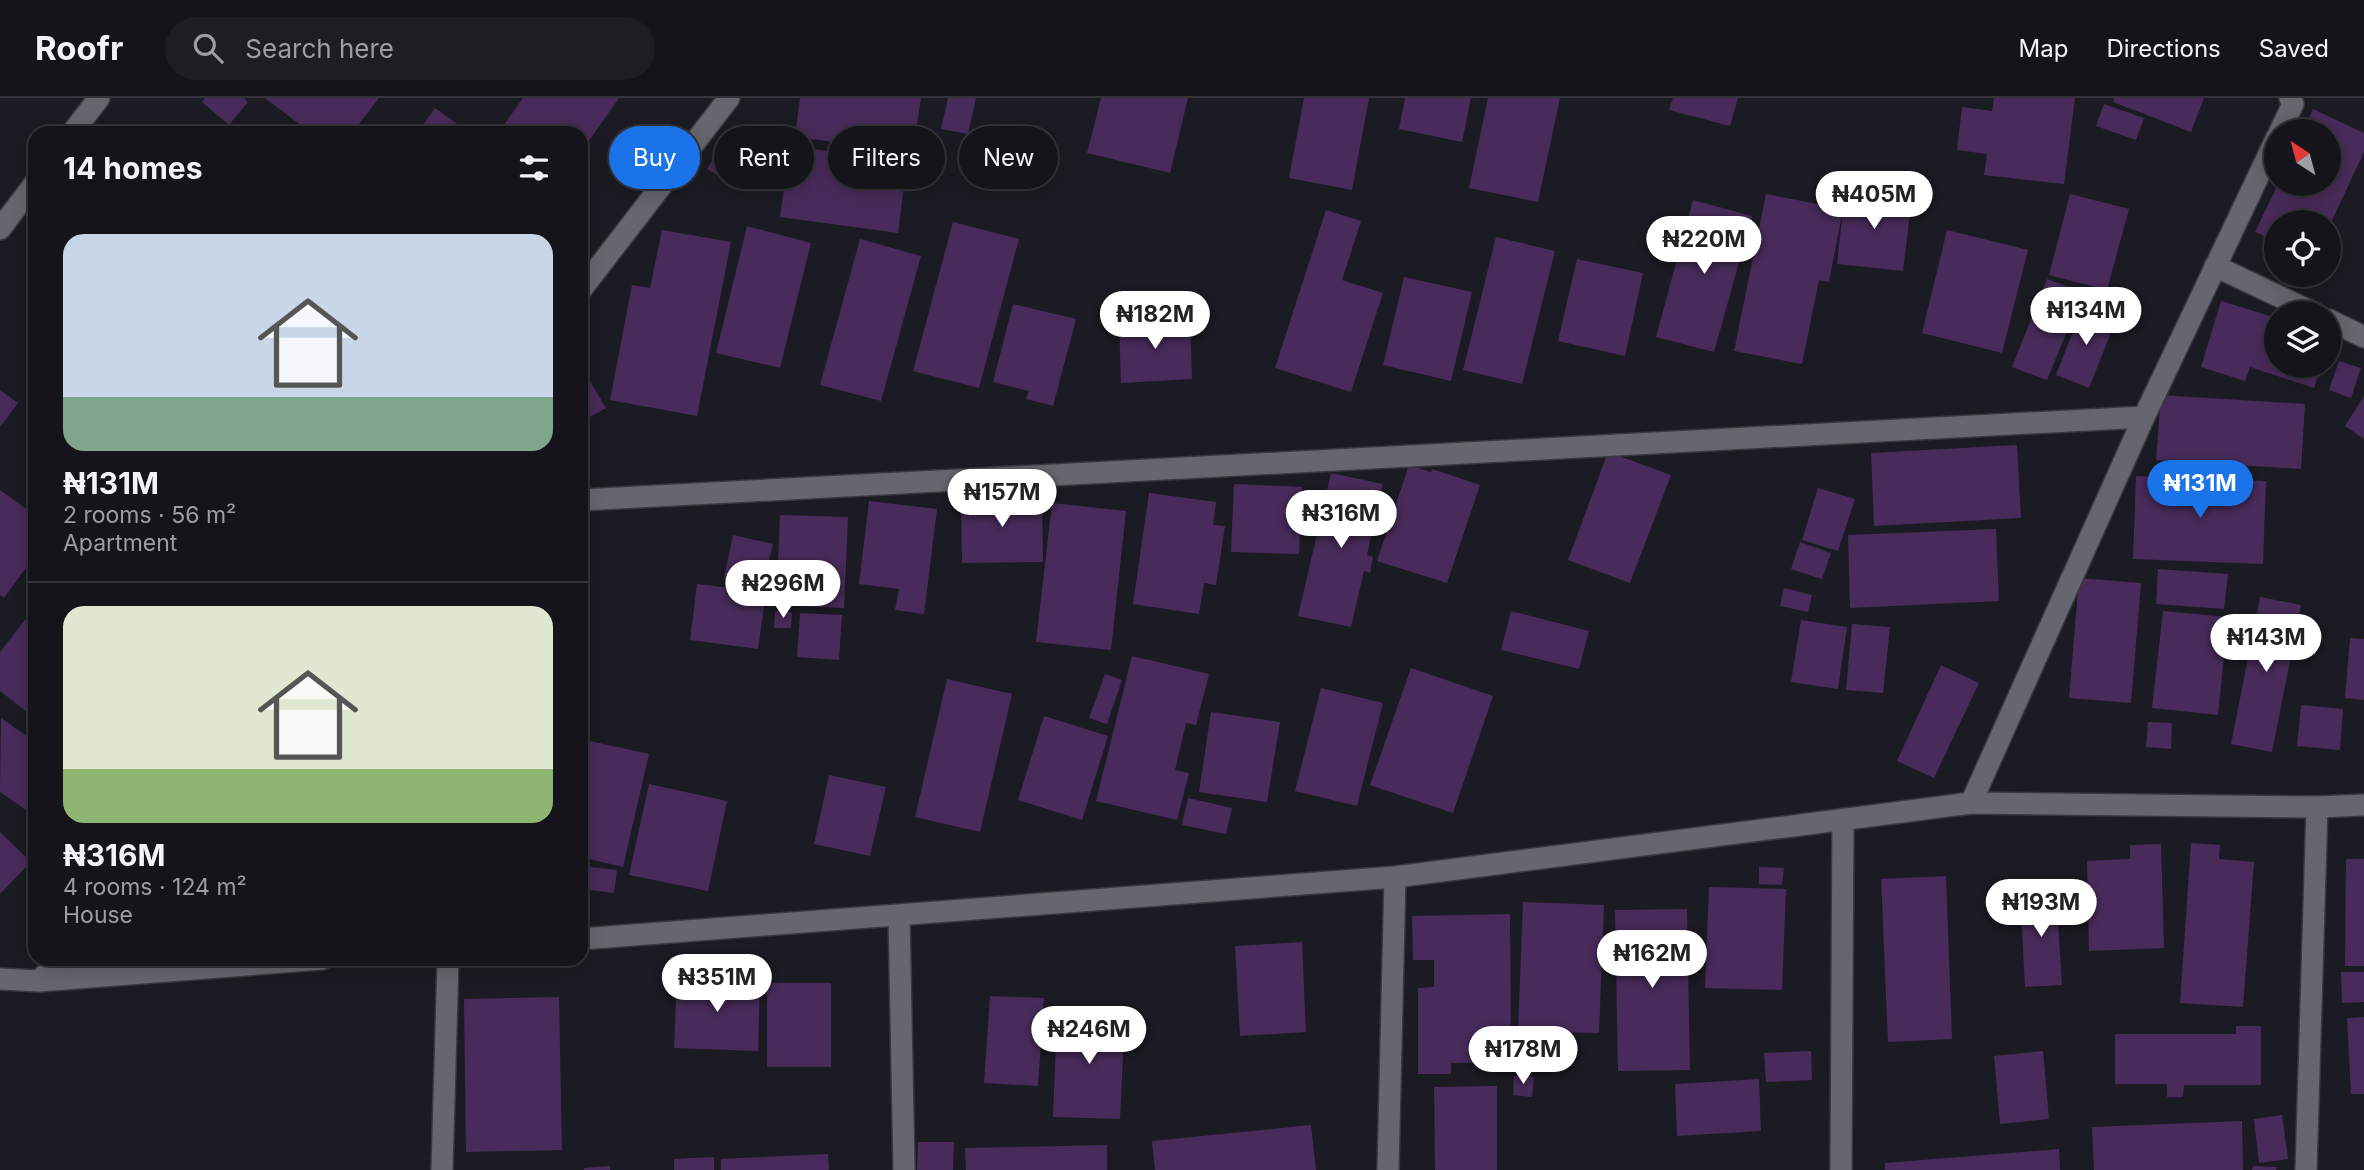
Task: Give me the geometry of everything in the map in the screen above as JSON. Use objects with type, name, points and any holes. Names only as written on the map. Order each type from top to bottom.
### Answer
[{"type":"street","points":[[77,126],[99,98]]},
{"type":"street","points":[[588,281],[729,98]]},
{"type":"street","points":[[2286,119],[2293,104],[2290,98]]},
{"type":"street","points":[[1971,803],[2144,417],[2264,165]]},
{"type":"street","points":[[0,229],[28,192]]},
{"type":"street","points":[[2216,267],[2288,301]]},
{"type":"street","points":[[2341,326],[2364,337]]},
{"type":"street","points":[[588,500],[2144,417]]},
{"type":"street","points":[[588,938],[1395,877],[1971,803],[2317,807],[2364,805]]},
{"type":"street","points":[[2306,1170],[2317,807]]},
{"type":"street","points":[[1840,1170],[1843,819]]},
{"type":"street","points":[[1388,1170],[1395,877]]},
{"type":"street","points":[[899,915],[904,1170]]},
{"type":"street","points":[[39,981],[54,966]]},
{"type":"street","points":[[0,979],[39,981],[154,966]]},
{"type":"street","points":[[442,1170],[448,966]]},
{"type":"building","points":[[205,98],[244,98],[248,102],[229,125],[202,102]]},
{"type":"building","points":[[265,98],[379,98],[357,126],[302,126]]},
{"type":"building","points":[[523,98],[619,98],[588,142],[588,126],[503,126]]},
{"type":"building","points":[[800,98],[921,98],[917,126],[828,126],[828,141],[814,139],[814,126],[796,126]]},
{"type":"building","points":[[948,98],[976,98],[970,126],[959,126],[959,132],[945,130],[945,126],[942,126]]},
{"type":"building","points":[[1101,98],[1188,98],[1170,173],[1087,153]]},
{"type":"building","points":[[1304,98],[1369,98],[1352,190],[1289,178]]},
{"type":"building","points":[[1405,98],[1471,98],[1462,142],[1399,129]]},
{"type":"building","points":[[1488,98],[1560,98],[1538,202],[1469,188]]},
{"type":"building","points":[[1673,98],[1738,98],[1730,126],[1669,110]]},
{"type":"building","points":[[1994,98],[2075,98],[2064,184],[1984,175],[1987,154],[1957,150],[1962,107],[1992,111]]},
{"type":"building","points":[[2114,98],[2204,98],[2191,132],[2113,102]]},
{"type":"building","points":[[2104,104],[2144,118],[2136,140],[2096,126]]},
{"type":"building","points":[[435,108],[460,126],[422,126]]},
{"type":"building","points":[[2313,109],[2334,119],[2308,119]]},
{"type":"building","points":[[2342,123],[2364,133],[2364,152],[2337,210],[2266,210],[2272,196],[2342,196]]},
{"type":"building","points":[[814,149],[828,151],[828,189],[904,189],[898,233],[780,217],[784,189],[814,189]]},
{"type":"building","points":[[714,157],[714,173],[707,169]]},
{"type":"building","points":[[1845,192],[1912,198],[1903,271],[1837,264]]},
{"type":"building","points":[[1766,194],[1843,209],[1829,282],[1819,280],[1802,364],[1734,351]]},
{"type":"building","points":[[2070,194],[2129,209],[2107,290],[2049,275]]},
{"type":"building","points":[[1693,200],[1752,216],[1714,352],[1656,337]]},
{"type":"building","points":[[1326,210],[1361,221],[1342,280],[1383,293],[1351,392],[1275,368]]},
{"type":"building","points":[[2264,213],[2264,236],[2255,232]]},
{"type":"building","points":[[953,222],[1019,239],[979,388],[913,371]]},
{"type":"building","points":[[747,226],[811,243],[780,368],[716,353]]},
{"type":"building","points":[[662,230],[731,242],[697,416],[610,400],[632,285],[650,288]]},
{"type":"building","points":[[1947,230],[2028,250],[2002,353],[1922,333]]},
{"type":"building","points":[[1496,237],[1555,251],[1522,384],[1463,370]]},
{"type":"building","points":[[860,239],[921,256],[881,401],[820,385]]},
{"type":"building","points":[[1577,259],[1643,273],[1625,356],[1558,341]]},
{"type":"building","points":[[1404,277],[1472,292],[1451,381],[1383,365]]},
{"type":"building","points":[[2047,279],[2083,292],[2047,380],[2012,367]]},
{"type":"building","points":[[2221,301],[2264,314],[2264,372],[2250,367],[2245,381],[2201,367]]},
{"type":"building","points":[[1013,304],[1076,319],[1053,406],[1026,399],[1029,391],[993,382]]},
{"type":"building","points":[[2083,306],[2116,320],[2089,388],[2056,375]]},
{"type":"building","points":[[1190,319],[1192,379],[1121,383],[1119,322]]},
{"type":"building","points":[[2341,362],[2361,368],[2351,398],[2329,390],[2333,378],[2341,378]]},
{"type":"building","points":[[588,378],[606,408],[588,418]]},
{"type":"building","points":[[2284,378],[2317,378],[2314,388]]},
{"type":"building","points":[[0,390],[18,403],[0,427]]},
{"type":"building","points":[[2161,395],[2305,404],[2301,469],[2156,460]]},
{"type":"building","points":[[2364,396],[2364,439],[2345,426]]},
{"type":"building","points":[[2017,445],[2021,518],[1874,526],[1871,453]]},
{"type":"building","points":[[1608,452],[1671,475],[1630,583],[1568,560]]},
{"type":"building","points":[[1409,465],[1431,472],[1432,469],[1480,485],[1447,583],[1377,561]]},
{"type":"building","points":[[1331,473],[1383,484],[1367,555],[1373,557],[1370,573],[1364,571],[1351,627],[1298,616]]},
{"type":"building","points":[[2136,476],[2266,481],[2263,564],[2133,559]]},
{"type":"building","points":[[1234,484],[1302,487],[1299,554],[1231,552]]},
{"type":"building","points":[[1818,488],[1855,499],[1838,551],[1802,540]]},
{"type":"building","points":[[0,490],[28,510],[28,565],[4,598],[0,595]]},
{"type":"building","points":[[1149,493],[1216,502],[1213,525],[1225,526],[1216,585],[1204,583],[1199,614],[1133,604]]},
{"type":"building","points":[[1042,495],[1043,562],[962,563],[961,496]]},
{"type":"building","points":[[869,501],[937,509],[924,614],[895,610],[899,589],[859,584]]},
{"type":"building","points":[[1052,503],[1126,511],[1111,650],[1036,642]]},
{"type":"building","points":[[780,515],[848,517],[844,608],[776,605]]},
{"type":"building","points":[[1996,529],[1999,601],[1850,608],[1848,535]]},
{"type":"building","points":[[733,535],[773,544],[763,586],[724,578]]},
{"type":"building","points":[[1800,542],[1831,553],[1822,579],[1791,569]]},
{"type":"building","points":[[2158,569],[2228,574],[2224,609],[2156,604]]},
{"type":"building","points":[[2079,578],[2141,583],[2131,703],[2069,698]]},
{"type":"building","points":[[697,584],[766,592],[758,649],[690,640]]},
{"type":"building","points":[[1784,588],[1812,595],[1808,612],[1780,606]]},
{"type":"building","points":[[2260,597],[2301,605],[2272,752],[2231,744]]},
{"type":"building","points":[[775,611],[792,612],[791,628],[774,628]]},
{"type":"building","points":[[1511,611],[1589,631],[1579,669],[1501,650]]},
{"type":"building","points":[[2163,611],[2228,617],[2218,715],[2152,708]]},
{"type":"building","points":[[800,613],[842,615],[839,660],[797,657]]},
{"type":"building","points":[[28,616],[28,713],[0,691],[0,652]]},
{"type":"building","points":[[1801,620],[1847,627],[1838,689],[1791,682]]},
{"type":"building","points":[[1852,624],[1890,627],[1883,693],[1846,690]]},
{"type":"building","points":[[2350,638],[2364,639],[2364,700],[2345,698]]},
{"type":"building","points":[[1132,656],[1209,674],[1196,725],[1186,723],[1175,770],[1189,773],[1177,820],[1096,801]]},
{"type":"building","points":[[1941,665],[1979,683],[1934,778],[1897,761]]},
{"type":"building","points":[[1411,668],[1493,696],[1453,813],[1370,785]]},
{"type":"building","points":[[1105,674],[1122,680],[1107,724],[1089,718]]},
{"type":"building","points":[[947,679],[1012,694],[980,832],[915,817]]},
{"type":"building","points":[[1321,688],[1383,703],[1357,806],[1295,791]]},
{"type":"building","points":[[2301,705],[2343,709],[2340,750],[2297,746]]},
{"type":"building","points":[[1211,712],[1280,722],[1267,802],[1199,792]]},
{"type":"building","points":[[1044,716],[1108,736],[1082,820],[1018,800]]},
{"type":"building","points":[[1,718],[28,737],[28,811],[0,792]]},
{"type":"building","points":[[2148,722],[2172,723],[2171,749],[2146,747]]},
{"type":"building","points":[[588,741],[649,754],[623,867],[588,859]]},
{"type":"building","points":[[829,775],[886,787],[870,856],[814,844]]},
{"type":"building","points":[[649,784],[727,801],[708,891],[629,875]]},
{"type":"building","points":[[1188,798],[1232,808],[1226,834],[1182,825]]},
{"type":"building","points":[[0,832],[28,859],[28,865],[0,894]]},
{"type":"building","points":[[2191,843],[2220,845],[2219,859],[2254,862],[2243,1007],[2180,1003]]},
{"type":"building","points":[[2161,844],[2164,948],[2089,951],[2087,861],[2130,859],[2130,845]]},
{"type":"building","points":[[2346,859],[2364,859],[2364,966],[2345,966]]},
{"type":"building","points":[[588,867],[617,870],[614,893],[588,890]]},
{"type":"building","points":[[1759,867],[1784,868],[1782,885],[1759,884]]},
{"type":"building","points":[[1946,876],[1952,1039],[1888,1042],[1881,879]]},
{"type":"building","points":[[1709,887],[1786,889],[1782,990],[1705,988]]},
{"type":"building","points":[[2056,890],[2062,985],[2025,987],[2020,892]]},
{"type":"building","points":[[1523,902],[1604,905],[1599,1033],[1518,1031]]},
{"type":"building","points":[[1687,909],[1690,1070],[1618,1071],[1615,910]]},
{"type":"building","points":[[1510,914],[1511,1063],[1451,1063],[1451,1074],[1418,1074],[1418,988],[1434,987],[1434,960],[1413,960],[1412,916]]},
{"type":"building","points":[[1302,942],[1306,1032],[1240,1036],[1235,946]]},
{"type":"building","points":[[2341,972],[2364,972],[2364,1002],[2342,1003]]},
{"type":"building","points":[[677,978],[760,980],[758,1051],[674,1048]]},
{"type":"building","points":[[767,983],[831,983],[831,1067],[767,1067]]},
{"type":"building","points":[[990,996],[1044,998],[1038,1086],[984,1083]]},
{"type":"building","points":[[559,997],[562,1150],[466,1152],[464,999]]},
{"type":"building","points":[[1057,1012],[1125,1015],[1120,1119],[1053,1117]]},
{"type":"building","points":[[2364,1017],[2364,1094],[2351,1094],[2347,1018]]},
{"type":"building","points":[[2236,1026],[2261,1026],[2261,1085],[2184,1085],[2183,1097],[2167,1097],[2167,1084],[2115,1084],[2115,1034],[2236,1034]]},
{"type":"building","points":[[1811,1051],[1812,1080],[1766,1082],[1764,1053]]},
{"type":"building","points":[[2043,1051],[2049,1119],[2000,1124],[1994,1056]]},
{"type":"building","points":[[1514,1076],[1534,1077],[1532,1097],[1513,1095]]},
{"type":"building","points":[[1759,1079],[1761,1131],[1677,1136],[1675,1084]]},
{"type":"building","points":[[1497,1086],[1497,1170],[1435,1170],[1434,1087]]},
{"type":"building","points":[[2282,1115],[2288,1159],[2259,1163],[2254,1119]]},
{"type":"building","points":[[2242,1121],[2243,1170],[2094,1170],[2092,1127]]},
{"type":"building","points":[[1311,1125],[1316,1170],[1155,1170],[1152,1141]]},
{"type":"building","points":[[918,1142],[954,1142],[953,1170],[917,1170]]},
{"type":"building","points":[[1107,1145],[1107,1170],[966,1170],[965,1148]]},
{"type":"building","points":[[2059,1149],[2060,1170],[1885,1170],[1885,1163]]},
{"type":"building","points":[[828,1154],[829,1170],[721,1170],[721,1159]]},
{"type":"building","points":[[714,1157],[714,1170],[674,1170],[674,1159]]},
{"type":"building","points":[[610,1166],[610,1170],[584,1170],[584,1168]]},
{"type":"building","points":[[2253,1166],[2277,1167],[2276,1170],[2252,1170]]}]
